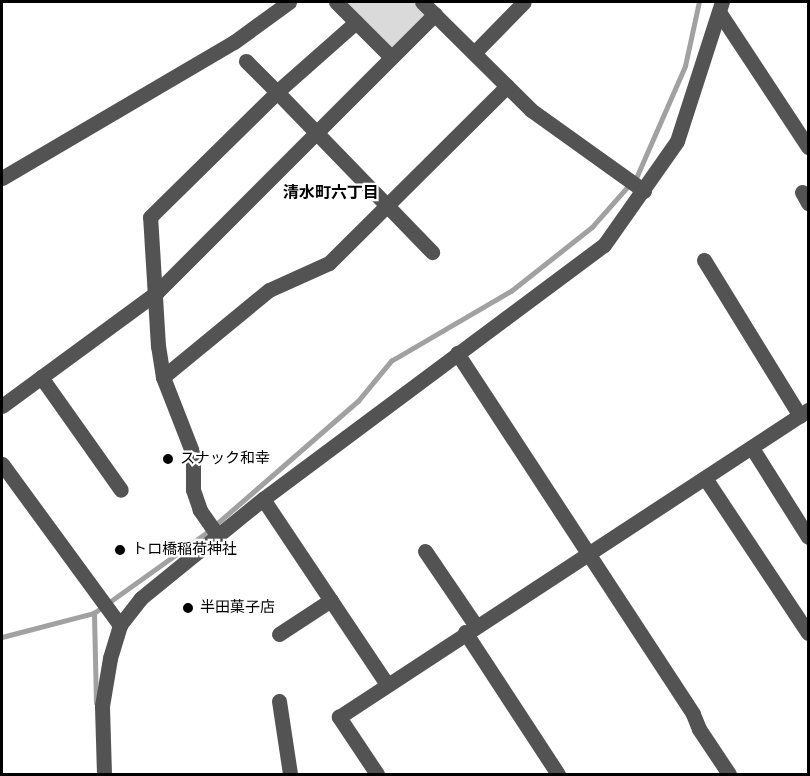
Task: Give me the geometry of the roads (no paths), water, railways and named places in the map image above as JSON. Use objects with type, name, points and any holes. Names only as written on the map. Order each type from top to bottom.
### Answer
[{"type":"street","points":[[2,178],[234,42],[289,2]]},
{"type":"street","points":[[336,2],[391,57]]},
{"type":"street","points":[[422,2],[531,110],[644,191]]},
{"type":"street","points":[[474,53],[524,2]]},
{"type":"street","points":[[720,7],[808,147]]},
{"type":"street","points":[[104,774],[102,706],[117,620],[263,499],[604,244],[644,191],[677,141],[720,7]]},
{"type":"street","points":[[2,406],[157,291],[435,14]]},
{"type":"street","points":[[218,537],[200,510],[193,490],[193,454],[163,377],[158,346],[157,291],[150,217],[277,92],[356,22]]},
{"type":"street","points":[[246,61],[318,131],[432,252]]},
{"type":"street","points":[[163,377],[269,290],[329,263],[386,202],[507,86]]},
{"type":"street","points":[[377,774],[339,717],[804,413],[704,260]]},
{"type":"street","points":[[458,352],[729,774]]},
{"type":"street","points":[[41,377],[121,490]]},
{"type":"street","points":[[752,448],[808,537]]},
{"type":"street","points":[[2,464],[117,620]]},
{"type":"street","points":[[705,478],[808,633]]},
{"type":"street","points":[[263,499],[387,684]]},
{"type":"street","points":[[425,551],[558,774]]},
{"type":"street","points":[[279,634],[331,600]]},
{"type":"street","points":[[279,701],[290,774]]},
{"type":"waterway","points":[[96,703],[94,613],[206,533],[358,401],[391,361],[511,291],[592,227],[637,176],[685,66],[699,2]]},
{"type":"waterway","points":[[2,637],[94,613]]},
{"type":"place","name":"スナック和幸","points":[[168,459]]},
{"type":"place","name":"トロ橋稲荷神社","points":[[120,550]]},
{"type":"place","name":"半田菓子店","points":[[188,608]]},
{"type":"district","name":"清水町六丁目","points":[[331,193]]}]
